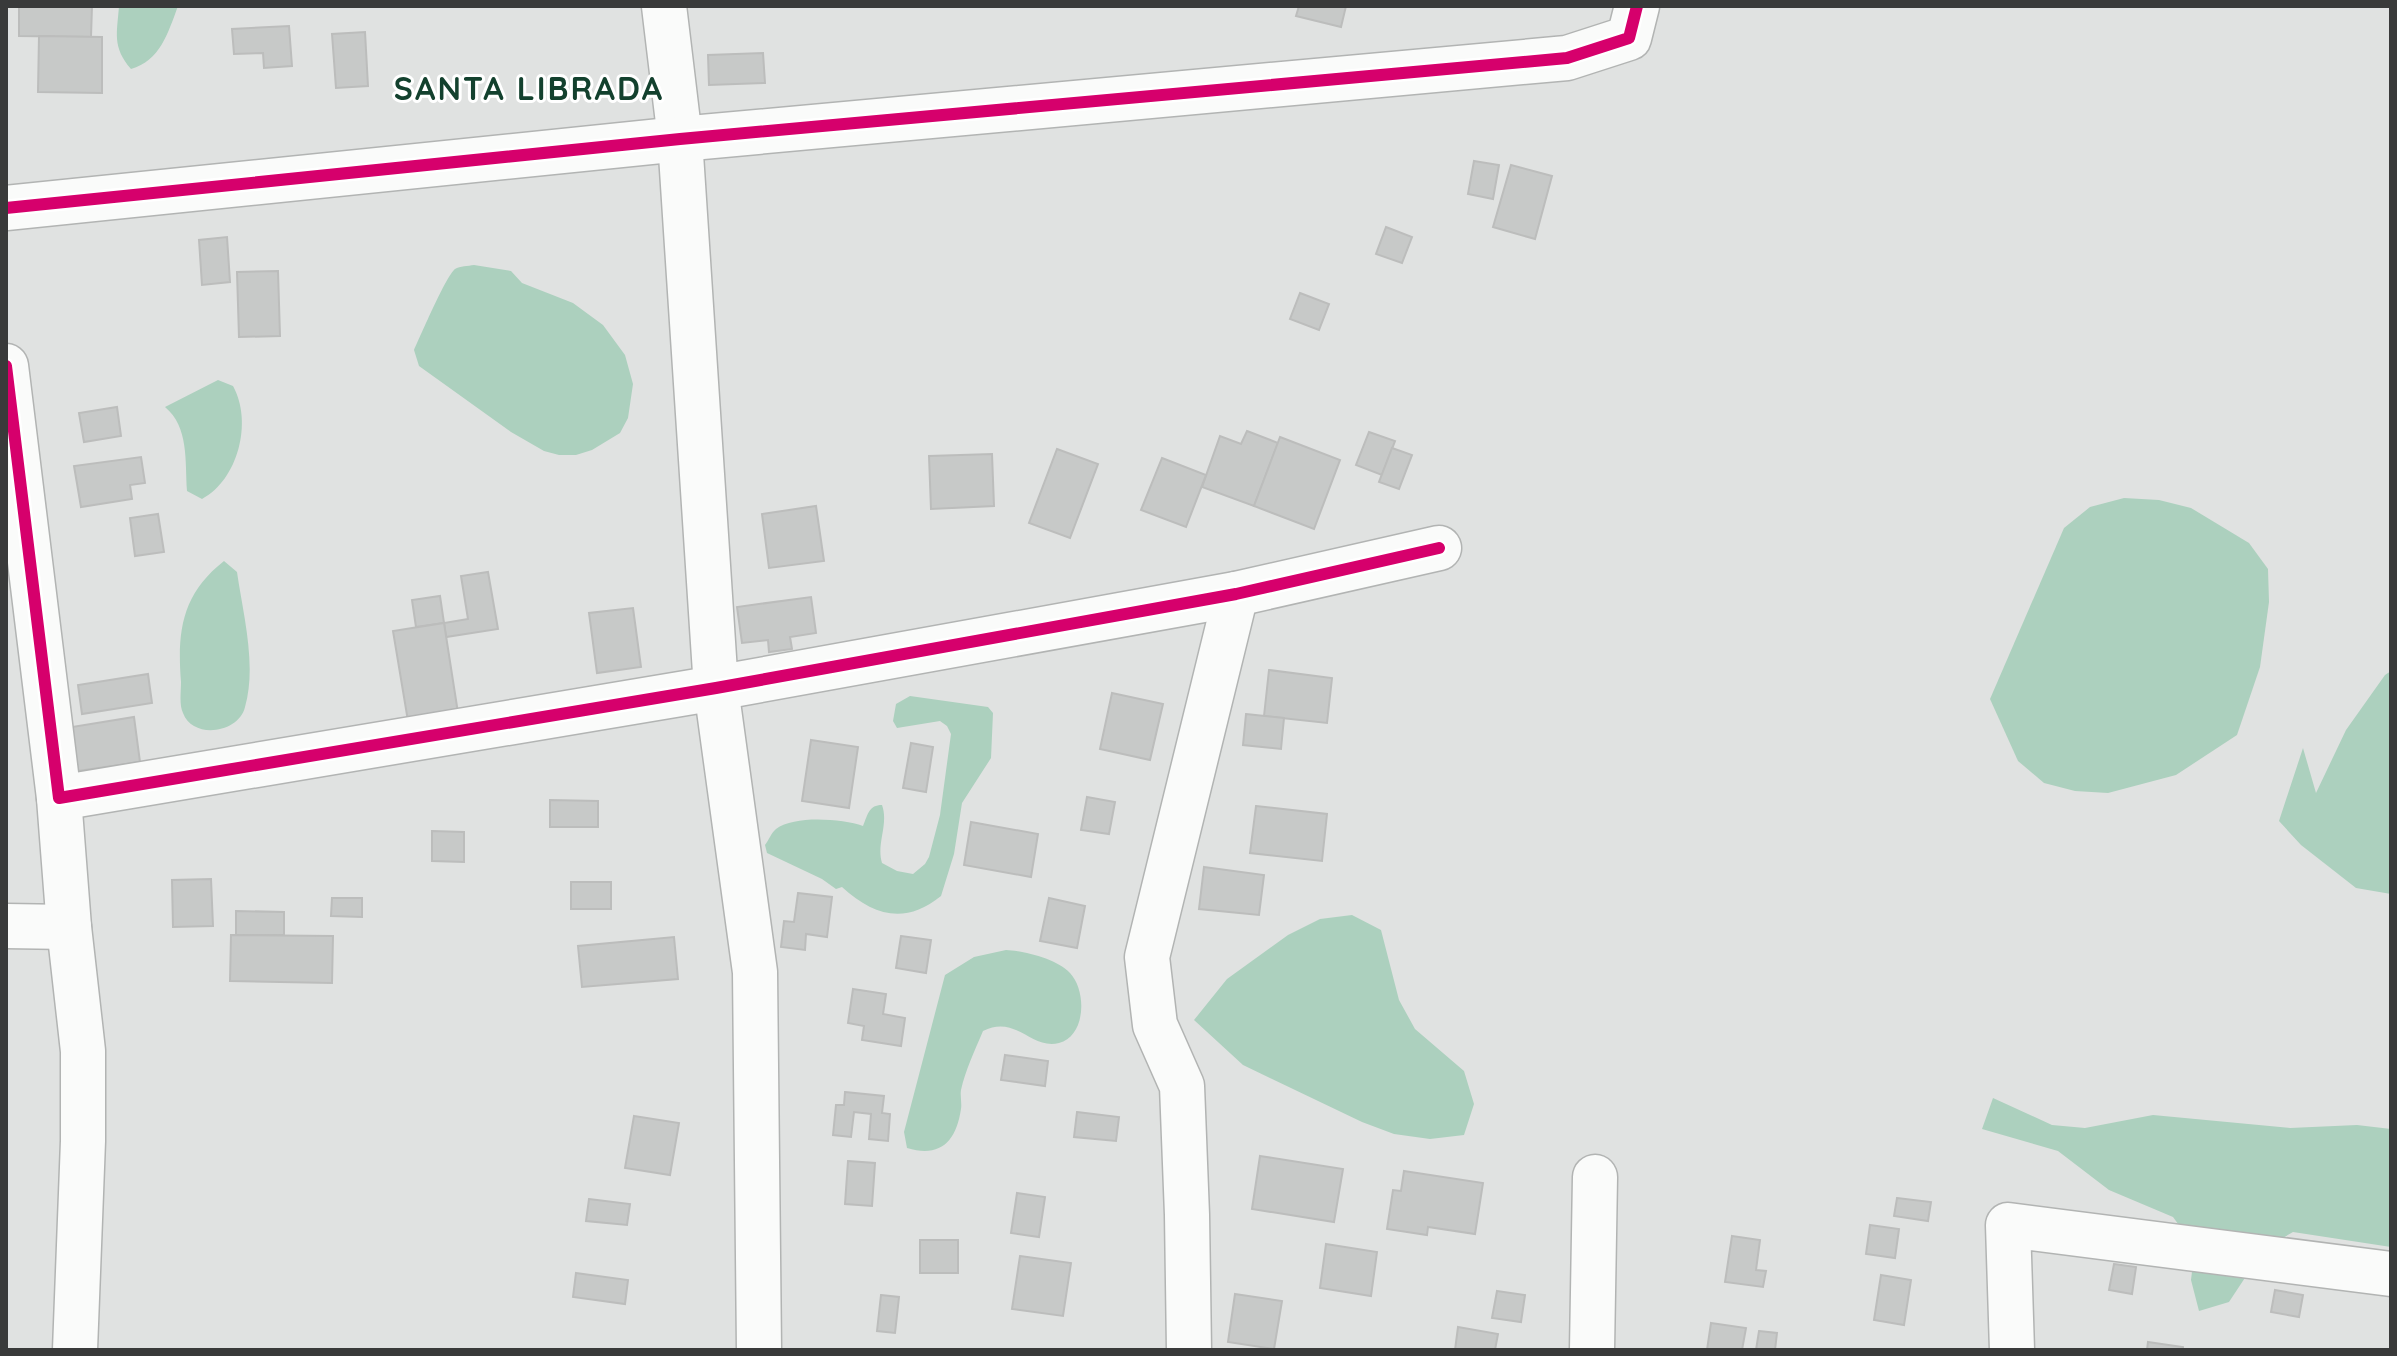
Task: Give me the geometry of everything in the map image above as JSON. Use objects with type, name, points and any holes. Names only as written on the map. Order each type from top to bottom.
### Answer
[{"type":"street","points":[[664,6],[680,139],[716,688],[755,972],[759,1350]]},
{"type":"street","points":[[6,208],[680,139],[1567,58],[1629,38],[1637,6]]},
{"type":"street","points":[[6,366],[59,798],[83,1066],[75,1350]]},
{"type":"street","points":[[59,798],[716,688],[1236,594],[1439,548]]},
{"type":"street","points":[[1189,1350],[1182,1086],[1155,1025],[1147,957],[1236,594]]},
{"type":"street","points":[[6,926],[69,927]]},
{"type":"street","points":[[1592,1350],[1595,1177]]},
{"type":"street","points":[[2012,1350],[2008,1225],[2391,1274]]},
{"type":"green space","points":[[119,6],[178,6],[162,45],[149,60],[131,69],[118,47]]},
{"type":"green space","points":[[474,265],[511,271],[522,283],[573,303],[603,325],[625,355],[633,384],[628,418],[620,433],[592,450],[576,455],[544,451],[511,432],[419,366],[414,350],[446,282],[455,269]]},
{"type":"green space","points":[[218,380],[233,386],[242,416],[241,433],[233,464],[225,478],[202,499],[187,491],[182,434],[173,415],[165,407]]},
{"type":"green space","points":[[2124,498],[2159,500],[2191,508],[2249,543],[2268,569],[2269,602],[2260,667],[2237,735],[2176,775],[2108,793],[2075,791],[2044,783],[2018,761],[1990,699],[2064,528],[2090,507]]},
{"type":"green space","points":[[224,561],[237,572],[250,674],[241,716],[225,727],[205,730],[188,722],[182,710],[180,646],[191,600]]},
{"type":"green space","points":[[2391,671],[2391,894],[2356,888],[2301,845],[2279,821],[2303,748],[2316,793],[2346,730]]},
{"type":"green space","points":[[910,696],[988,707],[993,713],[991,758],[962,803],[954,854],[941,896],[915,911],[902,914],[866,905],[842,887],[836,889],[767,853],[765,845],[776,829],[795,822],[831,820],[863,826],[872,808],[882,805],[882,863],[897,871],[913,874],[925,864],[940,815],[951,734],[940,721],[897,728],[893,721],[896,704]]},
{"type":"green space","points":[[1352,915],[1381,930],[1399,1000],[1415,1029],[1464,1071],[1474,1104],[1464,1135],[1430,1139],[1394,1134],[1362,1122],[1243,1065],[1194,1020],[1227,979],[1288,935],[1320,919]]},
{"type":"green space","points":[[1006,950],[1040,957],[1070,973],[1076,981],[1081,1001],[1079,1023],[1068,1039],[1049,1044],[1005,1027],[983,1031],[970,1060],[961,1092],[959,1121],[950,1138],[944,1145],[929,1151],[907,1148],[904,1132],[945,975],[974,957]]},
{"type":"green space","points":[[1993,1098],[2052,1125],[2085,1128],[2153,1115],[2290,1128],[2357,1125],[2391,1129],[2391,1247],[2293,1232],[2264,1249],[2229,1302],[2199,1311],[2191,1280],[2195,1247],[2173,1217],[2109,1190],[2058,1151],[1982,1129]]},
{"type":"building","points":[[19,6],[92,6],[91,37],[19,36]]},
{"type":"building","points":[[1299,6],[1346,6],[1341,27],[1296,16]]},
{"type":"building","points":[[289,26],[292,66],[264,68],[263,53],[234,54],[232,29]]},
{"type":"building","points":[[365,32],[368,86],[336,88],[332,34]]},
{"type":"building","points":[[39,36],[102,37],[102,93],[38,92]]},
{"type":"building","points":[[763,53],[765,83],[709,85],[708,55]]},
{"type":"building","points":[[1474,161],[1499,165],[1493,199],[1468,194]]},
{"type":"building","points":[[1511,165],[1552,176],[1535,239],[1493,227]]},
{"type":"building","points":[[1386,227],[1412,237],[1402,263],[1376,254]]},
{"type":"building","points":[[227,237],[230,282],[202,285],[199,240]]},
{"type":"building","points":[[278,271],[280,336],[239,337],[237,272]]},
{"type":"building","points":[[1300,293],[1329,304],[1319,330],[1290,319]]},
{"type":"building","points":[[117,407],[121,436],[84,442],[79,413]]},
{"type":"building","points":[[1247,431],[1278,443],[1254,506],[1202,487],[1220,436],[1241,444]]},
{"type":"building","points":[[1369,432],[1395,441],[1382,475],[1356,465]]},
{"type":"building","points":[[1280,437],[1340,460],[1314,529],[1254,506]]},
{"type":"building","points":[[1392,448],[1412,455],[1399,489],[1379,482]]},
{"type":"building","points":[[1057,449],[1098,464],[1070,538],[1029,523]]},
{"type":"building","points":[[992,454],[994,506],[931,509],[929,456]]},
{"type":"building","points":[[141,457],[145,483],[130,485],[132,499],[81,507],[74,466]]},
{"type":"building","points":[[1162,458],[1206,475],[1186,527],[1141,510]]},
{"type":"building","points":[[816,506],[824,561],[769,568],[762,514]]},
{"type":"building","points":[[158,514],[164,552],[135,556],[130,518]]},
{"type":"building","points":[[488,572],[498,629],[446,637],[444,623],[468,619],[461,576]]},
{"type":"building","points":[[440,596],[444,623],[416,627],[412,600]]},
{"type":"building","points":[[811,597],[816,633],[790,637],[792,649],[769,652],[768,640],[742,643],[737,607]]},
{"type":"building","points":[[633,608],[641,667],[597,673],[589,613]]},
{"type":"building","points":[[444,623],[458,713],[408,721],[393,631]]},
{"type":"building","points":[[1269,670],[1332,678],[1327,723],[1264,716]]},
{"type":"building","points":[[148,674],[152,703],[82,714],[78,685]]},
{"type":"building","points":[[1112,693],[1163,704],[1150,760],[1100,749]]},
{"type":"building","points":[[1246,714],[1284,718],[1281,749],[1243,745]]},
{"type":"building","points":[[134,717],[140,762],[78,771],[72,727]]},
{"type":"building","points":[[811,740],[858,747],[849,808],[802,801]]},
{"type":"building","points":[[911,743],[933,747],[926,792],[903,788]]},
{"type":"building","points":[[1087,797],[1115,802],[1109,834],[1081,830]]},
{"type":"building","points":[[550,800],[598,801],[598,827],[550,827]]},
{"type":"building","points":[[1256,806],[1327,814],[1322,861],[1250,853]]},
{"type":"building","points":[[971,822],[1038,834],[1031,877],[964,865]]},
{"type":"building","points":[[432,831],[464,832],[464,862],[432,861]]},
{"type":"building","points":[[1204,867],[1264,875],[1259,915],[1199,909]]},
{"type":"building","points":[[211,879],[213,926],[173,927],[172,880]]},
{"type":"building","points":[[571,882],[611,882],[611,909],[571,909]]},
{"type":"building","points":[[798,893],[832,897],[827,937],[806,934],[805,950],[781,947],[784,921],[794,922]]},
{"type":"building","points":[[332,898],[362,898],[362,917],[331,916]]},
{"type":"building","points":[[1049,898],[1085,906],[1077,948],[1040,941]]},
{"type":"building","points":[[236,911],[284,912],[284,935],[236,935]]},
{"type":"building","points":[[231,935],[333,936],[332,983],[230,981]]},
{"type":"building","points":[[901,936],[931,940],[926,973],[896,968]]},
{"type":"building","points":[[674,937],[678,979],[582,987],[578,946]]},
{"type":"building","points":[[853,989],[886,994],[883,1014],[905,1018],[901,1046],[862,1040],[864,1026],[848,1023]]},
{"type":"building","points":[[1005,1055],[1048,1061],[1045,1086],[1001,1080]]},
{"type":"building","points":[[845,1092],[884,1096],[882,1113],[890,1114],[888,1141],[869,1139],[871,1114],[854,1112],[851,1137],[833,1135],[836,1105],[844,1105]]},
{"type":"building","points":[[1077,1112],[1119,1117],[1116,1141],[1074,1137]]},
{"type":"building","points":[[634,1116],[679,1123],[670,1175],[625,1168]]},
{"type":"building","points":[[1260,1156],[1343,1169],[1334,1222],[1252,1209]]},
{"type":"building","points":[[848,1161],[875,1163],[872,1206],[845,1204]]},
{"type":"building","points":[[1404,1171],[1483,1183],[1475,1234],[1428,1227],[1427,1235],[1387,1229],[1393,1190],[1401,1191]]},
{"type":"building","points":[[1017,1193],[1045,1197],[1039,1237],[1011,1233]]},
{"type":"building","points":[[1897,1198],[1931,1202],[1928,1221],[1894,1216]]},
{"type":"building","points":[[589,1199],[630,1204],[627,1225],[586,1221]]},
{"type":"building","points":[[1870,1225],[1899,1229],[1895,1258],[1866,1254]]},
{"type":"building","points":[[1732,1236],[1760,1240],[1756,1270],[1766,1271],[1763,1287],[1725,1282]]},
{"type":"building","points":[[920,1240],[958,1240],[958,1273],[920,1273]]},
{"type":"building","points":[[1326,1244],[1377,1252],[1371,1296],[1320,1288]]},
{"type":"building","points":[[1020,1256],[1071,1263],[1063,1316],[1012,1309]]},
{"type":"building","points":[[2114,1264],[2136,1267],[2132,1294],[2109,1290]]},
{"type":"building","points":[[576,1273],[628,1280],[625,1304],[573,1297]]},
{"type":"building","points":[[1881,1275],[1911,1280],[1904,1325],[1874,1320]]},
{"type":"building","points":[[2275,1290],[2303,1295],[2299,1317],[2271,1312]]},
{"type":"building","points":[[1497,1291],[1525,1295],[1521,1322],[1492,1318]]},
{"type":"building","points":[[1235,1294],[1282,1301],[1274,1349],[1228,1342]]},
{"type":"building","points":[[881,1295],[899,1297],[895,1333],[877,1331]]},
{"type":"building","points":[[1711,1323],[1746,1328],[1742,1350],[1707,1350]]},
{"type":"building","points":[[1458,1327],[1498,1334],[1495,1350],[1455,1350]]},
{"type":"building","points":[[1759,1331],[1777,1333],[1775,1350],[1756,1350]]},
{"type":"building","points":[[2148,1342],[2183,1347],[2183,1350],[2147,1350]]},
{"type":"cycle path","points":[[6,208],[680,139],[1567,58],[1629,38],[1637,6]]},
{"type":"cycle path","points":[[6,366],[59,798],[716,688],[1236,594],[1439,548]]},
{"type":"district","name":"SANTA LIBRADA","points":[[529,88]]}]
